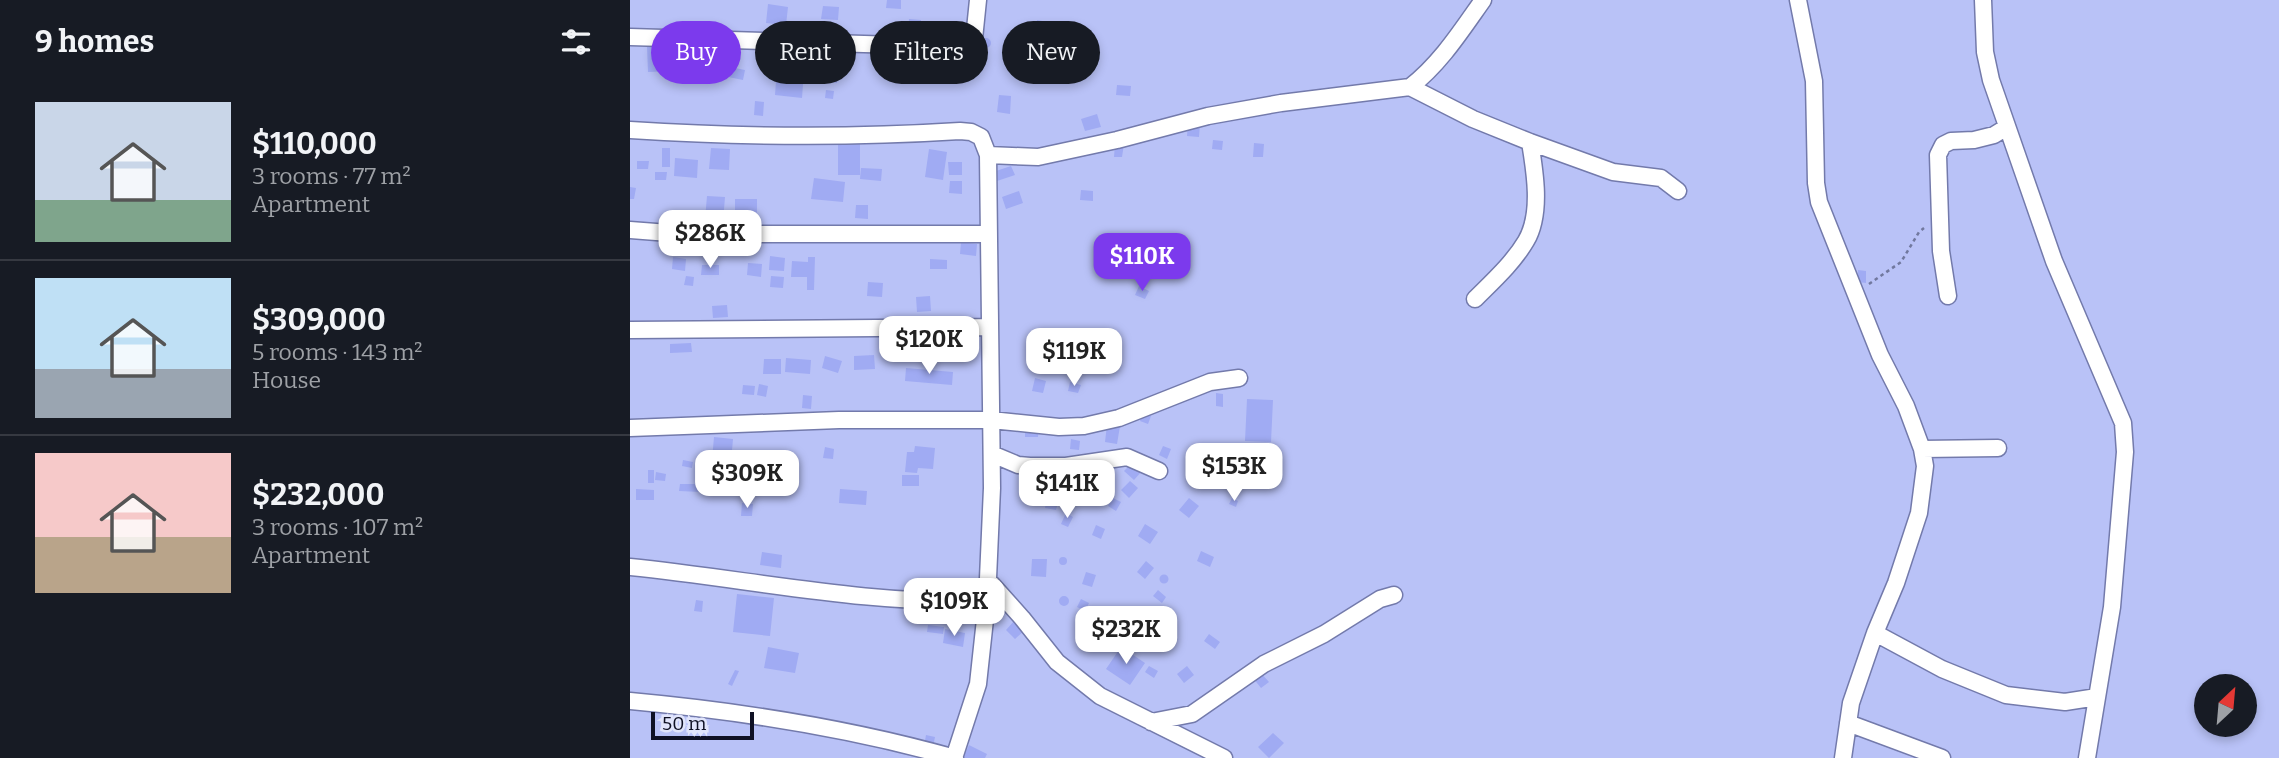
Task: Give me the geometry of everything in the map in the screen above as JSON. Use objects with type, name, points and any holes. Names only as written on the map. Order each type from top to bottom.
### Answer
[{"type":"street","points":[[630,37],[898,45],[968,43],[974,39],[976,32],[978,0]]},
{"type":"street","points":[[988,155],[1038,157],[1232,112],[1293,101],[1410,87],[1426,75],[1483,0]]},
{"type":"street","points":[[1798,0],[1814,81],[1816,183],[1819,202],[1880,355],[1906,406],[1922,449],[1925,466],[1919,513],[1851,703],[1843,758]]},
{"type":"street","points":[[1983,0],[1985,52],[1991,80],[2054,261],[2123,423],[2124,452],[2112,607],[2087,758]]},
{"type":"street","points":[[1410,87],[1473,119],[1530,142],[1613,172],[1661,178],[1678,191]]},
{"type":"street","points":[[1948,296],[1941,251],[1938,155],[1943,145],[1951,141],[1974,140],[1994,135],[2007,127]]},
{"type":"street","points":[[630,130],[730,136],[887,136],[960,131],[981,137],[988,155],[992,454],[988,601],[978,684],[954,758],[854,733],[686,706],[630,701]]},
{"type":"street","points":[[1475,299],[1503,271],[1527,239],[1534,218],[1535,169],[1530,142]]},
{"type":"street","points":[[630,230],[682,234],[989,234]]},
{"type":"street","points":[[630,330],[990,327]]},
{"type":"street","points":[[630,428],[839,421],[991,420],[1059,427],[1084,426],[1119,418],[1210,382],[1239,378]]},
{"type":"street","points":[[1922,449],[1998,448]]},
{"type":"street","points":[[992,454],[1018,465],[1030,466],[1076,465],[1127,457],[1159,471]]},
{"type":"street","points":[[630,567],[699,574],[817,593],[955,602],[988,601]]},
{"type":"street","points":[[988,580],[1057,662],[1100,696],[1224,758]]},
{"type":"street","points":[[1151,722],[1192,714],[1264,664],[1324,634],[1380,599],[1394,595]]},
{"type":"street","points":[[1875,633],[1942,669],[2006,695],[2065,702],[2097,697]]},
{"type":"street","points":[[1848,723],[1942,758]]},
{"type":"path","points":[[1858,302],[1868,285],[1901,262],[1919,232],[1940,218]]},
{"type":"building","points":[[887,0],[901,0],[901,9],[886,8]]},
{"type":"building","points":[[768,4],[788,7],[786,21],[766,21]]},
{"type":"building","points":[[823,6],[839,7],[838,20],[821,19]]},
{"type":"building","points":[[647,47],[651,47],[651,72],[648,72]]},
{"type":"building","points":[[741,69],[745,70],[741,80]]},
{"type":"building","points":[[776,84],[803,84],[802,98],[775,95]]},
{"type":"building","points":[[1117,85],[1131,86],[1130,96],[1116,95]]},
{"type":"building","points":[[826,90],[834,91],[833,99],[825,98]]},
{"type":"building","points":[[999,95],[1011,96],[1010,114],[997,112]]},
{"type":"building","points":[[755,101],[764,102],[763,116],[754,115]]},
{"type":"building","points":[[1097,114],[1101,127],[1085,131],[1081,119]]},
{"type":"building","points":[[1188,123],[1200,124],[1199,137],[1187,136]]},
{"type":"building","points":[[838,138],[860,138],[860,175],[838,175]]},
{"type":"building","points":[[1213,140],[1223,141],[1222,150],[1212,149]]},
{"type":"building","points":[[1254,143],[1264,144],[1263,157],[1253,157]]},
{"type":"building","points":[[1115,144],[1124,144],[1122,157],[1114,157]]},
{"type":"building","points":[[662,148],[670,148],[670,167],[662,167]]},
{"type":"building","points":[[711,148],[730,149],[729,170],[709,169]]},
{"type":"building","points":[[929,149],[947,152],[943,180],[925,177]]},
{"type":"building","points":[[675,158],[698,160],[697,178],[674,176]]},
{"type":"building","points":[[637,161],[649,161],[648,169],[637,169]]},
{"type":"building","points":[[948,162],[962,162],[962,175],[949,175]]},
{"type":"building","points":[[1011,166],[1015,175],[997,181],[993,172]]},
{"type":"building","points":[[861,168],[882,169],[881,181],[860,179]]},
{"type":"building","points":[[655,172],[667,172],[666,180],[655,180]]},
{"type":"building","points":[[814,178],[845,182],[843,202],[811,199]]},
{"type":"building","points":[[950,181],[962,181],[962,194],[949,193]]},
{"type":"building","points":[[630,187],[636,188],[634,199],[630,199]]},
{"type":"building","points":[[1081,190],[1093,191],[1093,201],[1080,200]]},
{"type":"building","points":[[1019,191],[1023,203],[1006,209],[1002,197]]},
{"type":"building","points":[[707,196],[725,197],[723,221],[705,219]]},
{"type":"building","points":[[735,199],[757,199],[757,220],[735,220]]},
{"type":"building","points":[[856,205],[868,205],[868,219],[855,218]]},
{"type":"building","points":[[961,242],[977,244],[976,256],[960,254]]},
{"type":"building","points":[[770,256],[785,258],[784,271],[769,270]]},
{"type":"building","points":[[673,257],[686,259],[685,271],[672,269]]},
{"type":"building","points":[[808,257],[815,257],[814,290],[807,290],[807,277],[791,277],[792,261],[808,262]]},
{"type":"building","points":[[930,259],[947,260],[947,269],[930,269]]},
{"type":"building","points":[[748,263],[762,264],[761,277],[747,275]]},
{"type":"building","points":[[702,265],[719,265],[719,275],[701,275]]},
{"type":"building","points":[[1858,270],[1866,271],[1866,283],[1858,282]]},
{"type":"building","points":[[686,276],[694,277],[693,286],[684,285]]},
{"type":"building","points":[[771,276],[784,277],[783,288],[770,287]]},
{"type":"building","points":[[868,282],[883,283],[882,297],[867,296]]},
{"type":"building","points":[[1139,286],[1149,291],[1145,299],[1135,295]]},
{"type":"building","points":[[930,296],[931,311],[917,312],[916,297]]},
{"type":"building","points":[[727,305],[728,317],[713,318],[712,306]]},
{"type":"building","points":[[908,334],[918,336],[917,348],[907,347]]},
{"type":"building","points":[[691,343],[692,352],[670,353],[670,344]]},
{"type":"building","points":[[874,355],[875,369],[854,370],[854,356]]},
{"type":"building","points":[[825,356],[842,361],[838,373],[822,368]]},
{"type":"building","points":[[786,358],[811,360],[810,374],[785,372]]},
{"type":"building","points":[[764,359],[781,359],[781,374],[763,374]]},
{"type":"building","points":[[906,368],[953,372],[952,385],[905,381]]},
{"type":"building","points":[[1035,378],[1046,381],[1043,393],[1032,391]]},
{"type":"building","points":[[1070,382],[1081,385],[1078,393],[1068,391]]},
{"type":"building","points":[[759,384],[768,386],[766,397],[757,395]]},
{"type":"building","points":[[743,385],[755,386],[754,395],[742,394]]},
{"type":"building","points":[[1216,393],[1223,394],[1223,407],[1216,406]]},
{"type":"building","points":[[803,395],[812,396],[811,409],[802,408]]},
{"type":"building","points":[[1247,399],[1273,400],[1271,442],[1245,441]]},
{"type":"building","points":[[1143,413],[1151,416],[1148,424],[1140,421]]},
{"type":"building","points":[[1025,425],[1039,426],[1038,437],[1025,437]]},
{"type":"building","points":[[1107,425],[1120,426],[1117,444],[1105,442]]},
{"type":"building","points":[[714,437],[733,439],[731,462],[712,460]]},
{"type":"building","points":[[1071,439],[1080,441],[1079,450],[1070,449]]},
{"type":"building","points":[[915,446],[935,448],[933,469],[918,468],[917,473],[905,472],[907,452],[914,452]]},
{"type":"building","points":[[1163,446],[1171,449],[1167,459],[1159,455]]},
{"type":"building","points":[[825,447],[834,449],[833,459],[823,458]]},
{"type":"building","points":[[683,460],[693,462],[692,468],[682,466]]},
{"type":"building","points":[[1233,460],[1244,464],[1240,474],[1229,469]]},
{"type":"building","points":[[760,463],[770,464],[768,484],[758,483]]},
{"type":"building","points":[[1132,463],[1142,471],[1134,480],[1124,471]]},
{"type":"building","points":[[648,470],[654,470],[654,483],[648,483]]},
{"type":"building","points":[[770,470],[778,470],[778,484],[770,484]]},
{"type":"building","points":[[656,472],[666,474],[665,481],[655,480]]},
{"type":"building","points":[[707,473],[740,474],[740,487],[706,485]]},
{"type":"building","points":[[902,475],[919,475],[919,486],[902,486]]},
{"type":"building","points":[[697,476],[705,476],[705,483],[697,483]]},
{"type":"building","points":[[1130,481],[1138,488],[1129,498],[1121,490]]},
{"type":"building","points":[[680,484],[701,484],[701,492],[679,491]]},
{"type":"building","points":[[636,489],[654,490],[654,500],[636,500]]},
{"type":"building","points":[[840,489],[867,491],[866,505],[839,503]]},
{"type":"building","points":[[1048,492],[1060,494],[1056,510],[1045,508]]},
{"type":"building","points":[[1113,498],[1121,502],[1116,511],[1108,506]]},
{"type":"building","points":[[1189,498],[1199,506],[1189,518],[1179,510]]},
{"type":"building","points":[[1232,498],[1238,501],[1236,507],[1229,504]]},
{"type":"building","points":[[742,503],[753,504],[752,516],[741,516]]},
{"type":"building","points":[[1066,513],[1073,517],[1068,527],[1061,524]]},
{"type":"building","points":[[1145,524],[1158,532],[1150,544],[1138,536]]},
{"type":"building","points":[[1096,525],[1105,529],[1101,539],[1092,535]]},
{"type":"building","points":[[1201,551],[1214,557],[1210,567],[1197,561]]},
{"type":"building","points":[[762,552],[782,555],[781,568],[760,565]]},
{"type":"building","points":[[1063,557],[1067,561],[1063,565],[1059,561]]},
{"type":"building","points":[[1032,559],[1047,559],[1046,577],[1031,576]]},
{"type":"building","points":[[1146,561],[1154,568],[1145,579],[1137,572]]},
{"type":"building","points":[[1086,572],[1096,575],[1092,587],[1082,584]]},
{"type":"building","points":[[1164,575],[1168,579],[1164,583],[1160,579]]},
{"type":"building","points":[[1158,590],[1166,597],[1162,603],[1153,596]]},
{"type":"building","points":[[737,594],[774,598],[770,636],[733,632]]},
{"type":"building","points":[[1064,596],[1068,597],[1068,605],[1064,606],[1060,605],[1059,601],[1060,597]]},
{"type":"building","points":[[1081,599],[1089,603],[1085,611],[1077,607]]},
{"type":"building","points":[[696,600],[703,601],[702,612],[694,611]]},
{"type":"building","points":[[1117,612],[1129,621],[1122,631],[1109,622]]},
{"type":"building","points":[[1014,621],[1024,631],[1015,639],[1006,630]]},
{"type":"building","points":[[928,625],[944,627],[943,634],[927,632]]},
{"type":"building","points":[[1089,625],[1098,633],[1093,640],[1083,633]]},
{"type":"building","points":[[945,629],[965,633],[963,647],[943,643]]},
{"type":"building","points":[[1209,634],[1220,642],[1215,649],[1204,641]]},
{"type":"building","points":[[768,647],[799,653],[795,673],[764,668]]},
{"type":"building","points":[[1121,647],[1145,663],[1130,685],[1106,669]]},
{"type":"building","points":[[1149,666],[1158,671],[1154,678],[1145,672]]},
{"type":"building","points":[[1187,666],[1194,675],[1184,683],[1177,674]]},
{"type":"building","points":[[735,670],[739,671],[732,686],[728,684]]},
{"type":"building","points":[[1260,672],[1269,682],[1261,688],[1253,678]]},
{"type":"building","points":[[1273,733],[1284,743],[1269,758],[1258,747]]},
{"type":"building","points":[[926,735],[935,737],[933,747],[924,746]]},
{"type":"building","points":[[969,745],[987,754],[985,758],[963,758]]}]
